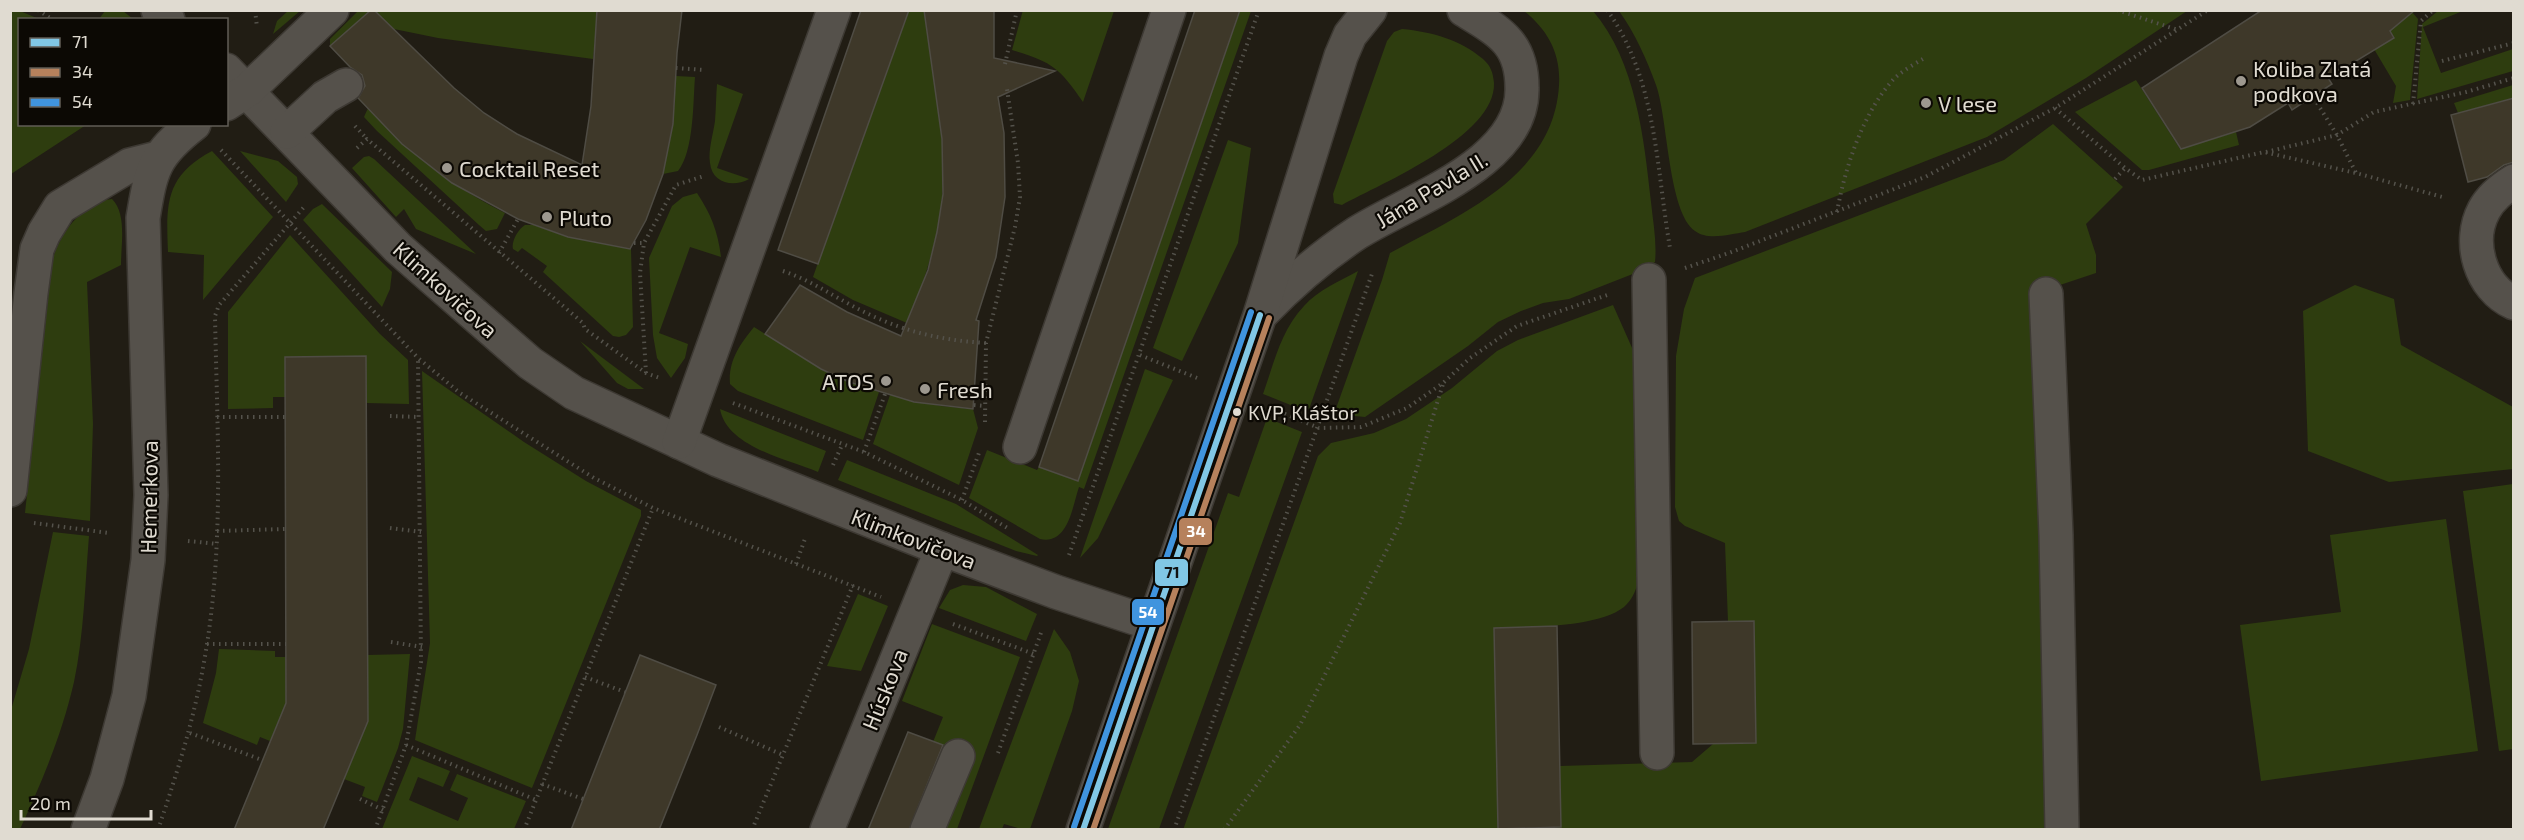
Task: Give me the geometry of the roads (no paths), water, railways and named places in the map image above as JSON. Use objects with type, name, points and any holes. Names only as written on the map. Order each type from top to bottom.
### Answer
[{"type":"street","name":"Klimkovičova","points":[[332,10],[234,88],[286,132],[398,249],[530,363],[574,393],[679,442],[942,549],[1056,592],[1153,624]]},
{"type":"street","points":[[679,442],[834,10]]},
{"type":"street","points":[[1020,447],[1169,10]]},
{"type":"street","name":"Jána Pavla II.","points":[[1260,315],[1313,263],[1357,233],[1484,161],[1504,141],[1518,119],[1523,96],[1522,70],[1515,49],[1499,32],[1464,10]]},
{"type":"street","name":"Jána Pavla II.","points":[[1083,830],[1260,315],[1341,56],[1350,35],[1366,12]]},
{"type":"street","points":[[286,132],[325,97],[346,86]]},
{"type":"street","name":"Hemerkova","points":[[88,830],[107,779],[129,696],[146,579],[151,495],[143,218],[147,188],[158,158],[174,140],[192,126]]},
{"type":"street","points":[[10,490],[31,292],[37,249],[44,233],[60,207],[130,165],[158,158]]},
{"type":"street","points":[[2514,181],[2496,193],[2483,212],[2477,231],[2476,250],[2482,270],[2493,287],[2514,303]]},
{"type":"street","points":[[1657,753],[1661,275]]},
{"type":"street","points":[[2046,294],[2056,535],[2062,830]]},
{"type":"street","name":"Húskova","points":[[826,830],[942,549]]},
{"type":"street","points":[[927,830],[958,756]]},
{"type":"place","name":"Koliba Zlatá podkova","points":[[2241,81]]},
{"type":"place","name":"V lese","points":[[1926,103]]},
{"type":"place","name":"Cocktail Reset","points":[[447,168]]},
{"type":"place","name":"Pluto","points":[[547,217]]},
{"type":"place","name":"ATOS","points":[[886,381]]},
{"type":"place","name":"Fresh","points":[[925,389]]},
{"type":"place","name":"KVP, Kláštor","points":[[1237,412]]}]
